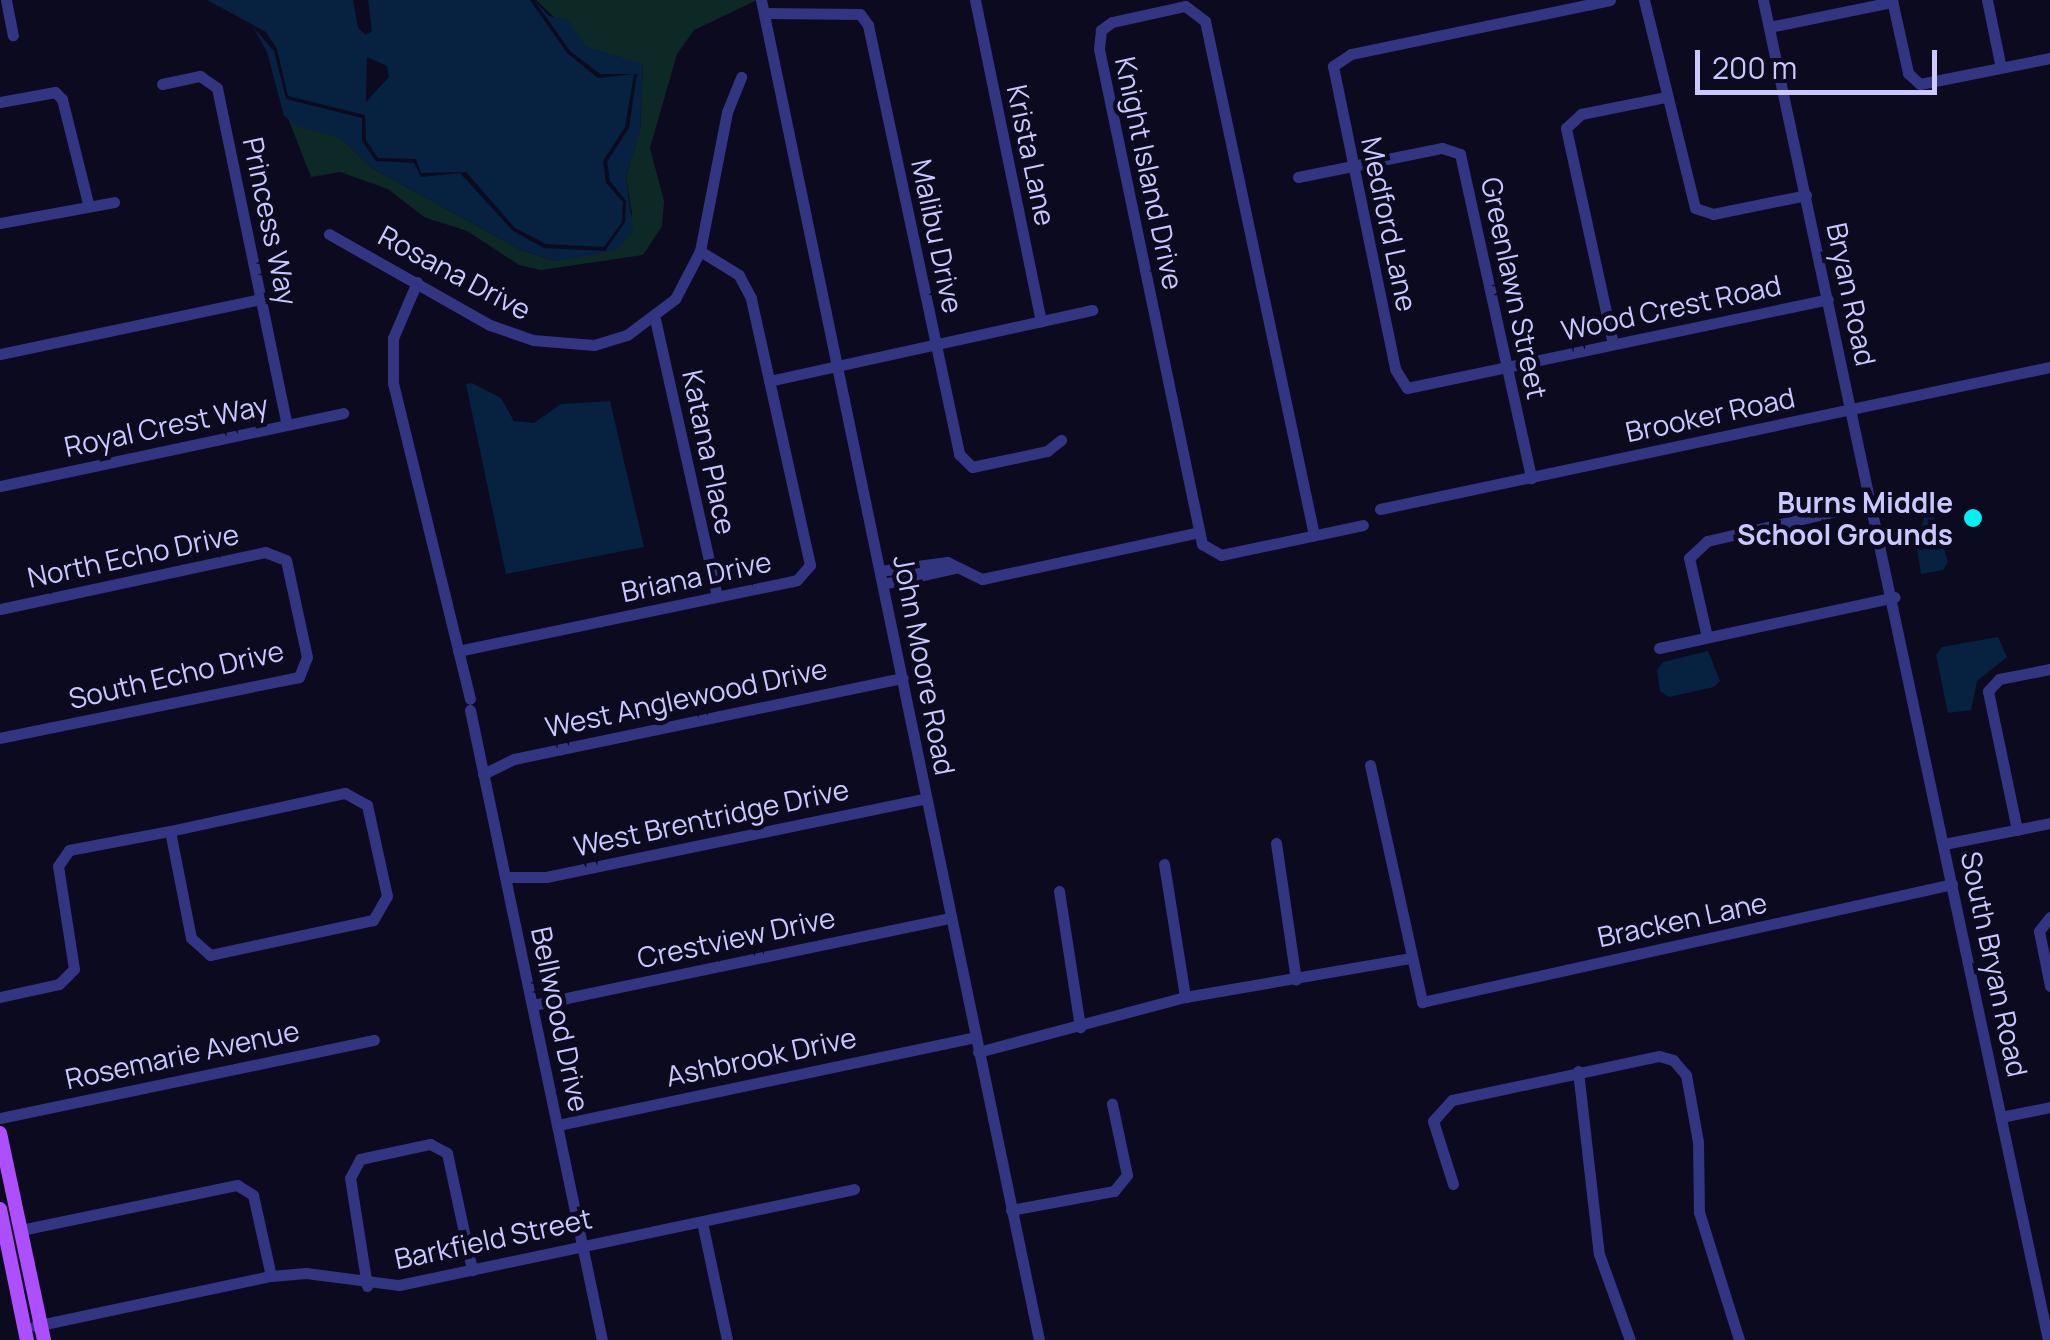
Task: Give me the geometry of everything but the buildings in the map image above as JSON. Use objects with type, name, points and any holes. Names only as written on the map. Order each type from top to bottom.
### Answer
[{"type":"main road","points":[[0,1133],[42,1333]]},
{"type":"main road","points":[[0,1209],[26,1334]]},
{"type":"street","points":[[6,0],[14,36]]},
{"type":"street","name":"Krista Lane","points":[[975,0],[1041,321]]},
{"type":"street","name":"Medford Lane","points":[[1407,388],[1395,369],[1333,66],[1351,54],[1610,0]]},
{"type":"street","points":[[1644,0],[1698,211],[1713,214],[1806,195]]},
{"type":"street","name":"Bryan Road","points":[[1764,0],[1894,597]]},
{"type":"street","points":[[1987,0],[2002,68]]},
{"type":"street","points":[[1769,27],[1892,1],[1916,82],[2050,58]]},
{"type":"street","name":"Knight Island Drive","points":[[1198,532],[1098,36],[1112,22],[1186,6],[1205,21],[1314,535]]},
{"type":"street","name":"Malibu Drive","points":[[763,7],[860,14],[868,25],[958,454],[972,467],[1048,451],[1061,440]]},
{"type":"street","name":"John Moore Road","points":[[763,7],[1039,1340]]},
{"type":"street","name":"Princess Way","points":[[162,84],[200,76],[217,88],[288,424]]},
{"type":"street","name":"Rosana Drive","points":[[329,234],[490,325],[560,346],[594,345],[655,319],[675,299],[700,251],[727,112],[741,78]]},
{"type":"street","points":[[0,102],[55,92],[62,99],[88,203]]},
{"type":"street","points":[[1613,344],[1566,128],[1581,114],[1666,97]]},
{"type":"street","name":"Greenlawn Street","points":[[1298,177],[1442,148],[1460,154],[1531,478]]},
{"type":"street","points":[[0,223],[88,203],[114,202]]},
{"type":"street","name":"Briana Drive","points":[[458,652],[797,580],[810,565],[745,287],[721,260],[700,251]]},
{"type":"street","name":"Bellwood Drive","points":[[417,282],[393,338],[393,383],[470,704],[602,1340]]},
{"type":"street","name":"Wood Crest Road","points":[[1407,388],[1828,299]]},
{"type":"street","points":[[0,354],[262,300]]},
{"type":"street","points":[[768,381],[837,369],[1092,310]]},
{"type":"street","name":"Katana Place","points":[[655,319],[716,596]]},
{"type":"street","name":"Brooker Road","points":[[1380,509],[2050,366]]},
{"type":"street","name":"Royal Crest Way","points":[[0,486],[343,413]]},
{"type":"street","points":[[1707,637],[1689,558],[1707,541],[1872,503]]},
{"type":"street","points":[[882,578],[955,568],[982,578],[1198,532],[1207,551],[1221,555],[1363,525]]},
{"type":"street","name":"North Echo Drive","points":[[0,609],[265,552],[286,560],[296,609]]},
{"type":"street","points":[[1659,648],[1894,597]]},
{"type":"street","name":"South Bryan Road","points":[[1894,597],[2048,1340]]},
{"type":"street","name":"South Echo Drive","points":[[0,738],[299,676],[307,657],[296,609]]},
{"type":"street","points":[[2016,830],[1988,691],[1999,680],[2050,669]]},
{"type":"street","name":"West Anglewood Drive","points":[[483,774],[514,759],[902,678]]},
{"type":"street","points":[[978,1052],[1185,997],[1410,958],[1370,766]]},
{"type":"street","points":[[0,997],[58,984],[74,969],[58,866],[69,850],[346,793],[367,805],[386,896],[373,920],[210,955],[191,938],[170,830]]},
{"type":"street","name":"West Brentridge Drive","points":[[506,877],[546,877],[926,798]]},
{"type":"street","points":[[1944,844],[2050,823]]},
{"type":"street","points":[[1276,843],[1296,980]]},
{"type":"street","points":[[1164,864],[1185,997]]},
{"type":"street","name":"Bracken Lane","points":[[1410,958],[1422,1002],[1952,884]]},
{"type":"street","points":[[1059,891],[1080,1027]]},
{"type":"street","points":[[2050,917],[2039,931],[2050,986]]},
{"type":"street","name":"Crestview Drive","points":[[533,1005],[950,918]]},
{"type":"street","name":"Ashbrook Drive","points":[[558,1125],[974,1037]]},
{"type":"street","name":"Rosemarie Avenue","points":[[0,1118],[374,1040]]},
{"type":"street","points":[[1453,1184],[1433,1121],[1452,1100],[1658,1056],[1673,1060],[1686,1075],[1698,1142],[1699,1212],[1738,1340]]},
{"type":"street","points":[[1578,1071],[1599,1254],[1630,1340]]},
{"type":"street","points":[[1011,1210],[1114,1191],[1127,1176],[1112,1104]]},
{"type":"street","points":[[2001,1117],[2050,1106]]},
{"type":"street","points":[[367,1286],[350,1178],[360,1159],[430,1144],[448,1153],[472,1270]]},
{"type":"street","points":[[21,1230],[237,1185],[252,1195],[270,1276]]},
{"type":"street","name":"Barkfield Street","points":[[26,1334],[270,1276],[306,1273],[367,1286],[472,1270],[854,1189]]},
{"type":"street","points":[[702,1222],[727,1340]]},
{"type":"green space","points":[[536,0],[757,0],[694,30],[677,54],[650,148],[664,201],[662,226],[643,255],[541,270],[519,265],[467,231],[424,217],[388,189],[340,172],[311,177],[288,118],[342,139],[372,168],[521,250],[555,261],[617,249],[632,214],[626,177],[640,130],[643,65],[586,47]]},
{"type":"water","points":[[207,0],[353,0],[358,28],[366,35],[372,31],[368,0],[530,0],[567,53],[598,78],[634,74],[625,127],[603,161],[606,183],[623,202],[622,222],[604,247],[546,244],[515,228],[466,172],[421,173],[416,159],[378,158],[366,140],[365,115],[288,96],[277,49],[266,32]],"holes":[[[367,57],[387,66],[389,77],[366,102]]]},
{"type":"water","points":[[534,0],[549,16],[567,19],[586,47],[643,64],[640,131],[626,177],[633,232],[617,249],[555,261],[521,250],[372,168],[342,139],[297,126],[284,116],[267,52],[253,27],[274,51],[286,99],[362,118],[362,141],[376,161],[414,163],[421,177],[460,173],[513,231],[544,248],[605,251],[625,222],[626,201],[610,181],[607,162],[629,128],[637,74],[600,74],[570,51]]},
{"type":"water","points":[[472,383],[501,398],[514,421],[534,423],[561,404],[610,401],[644,547],[506,574],[466,384]]},
{"type":"water","points":[[1934,515],[1948,562],[1943,570],[1921,574],[1917,549],[1924,517]]},
{"type":"water","points":[[1998,637],[2007,657],[1977,681],[1971,710],[1948,713],[1936,655],[1942,647]]},
{"type":"water","points":[[1708,651],[1720,681],[1714,687],[1669,697],[1660,691],[1657,670],[1663,662]]},
{"type":"place","name":"Burns Middle School Grounds","points":[[1973,518]]}]
